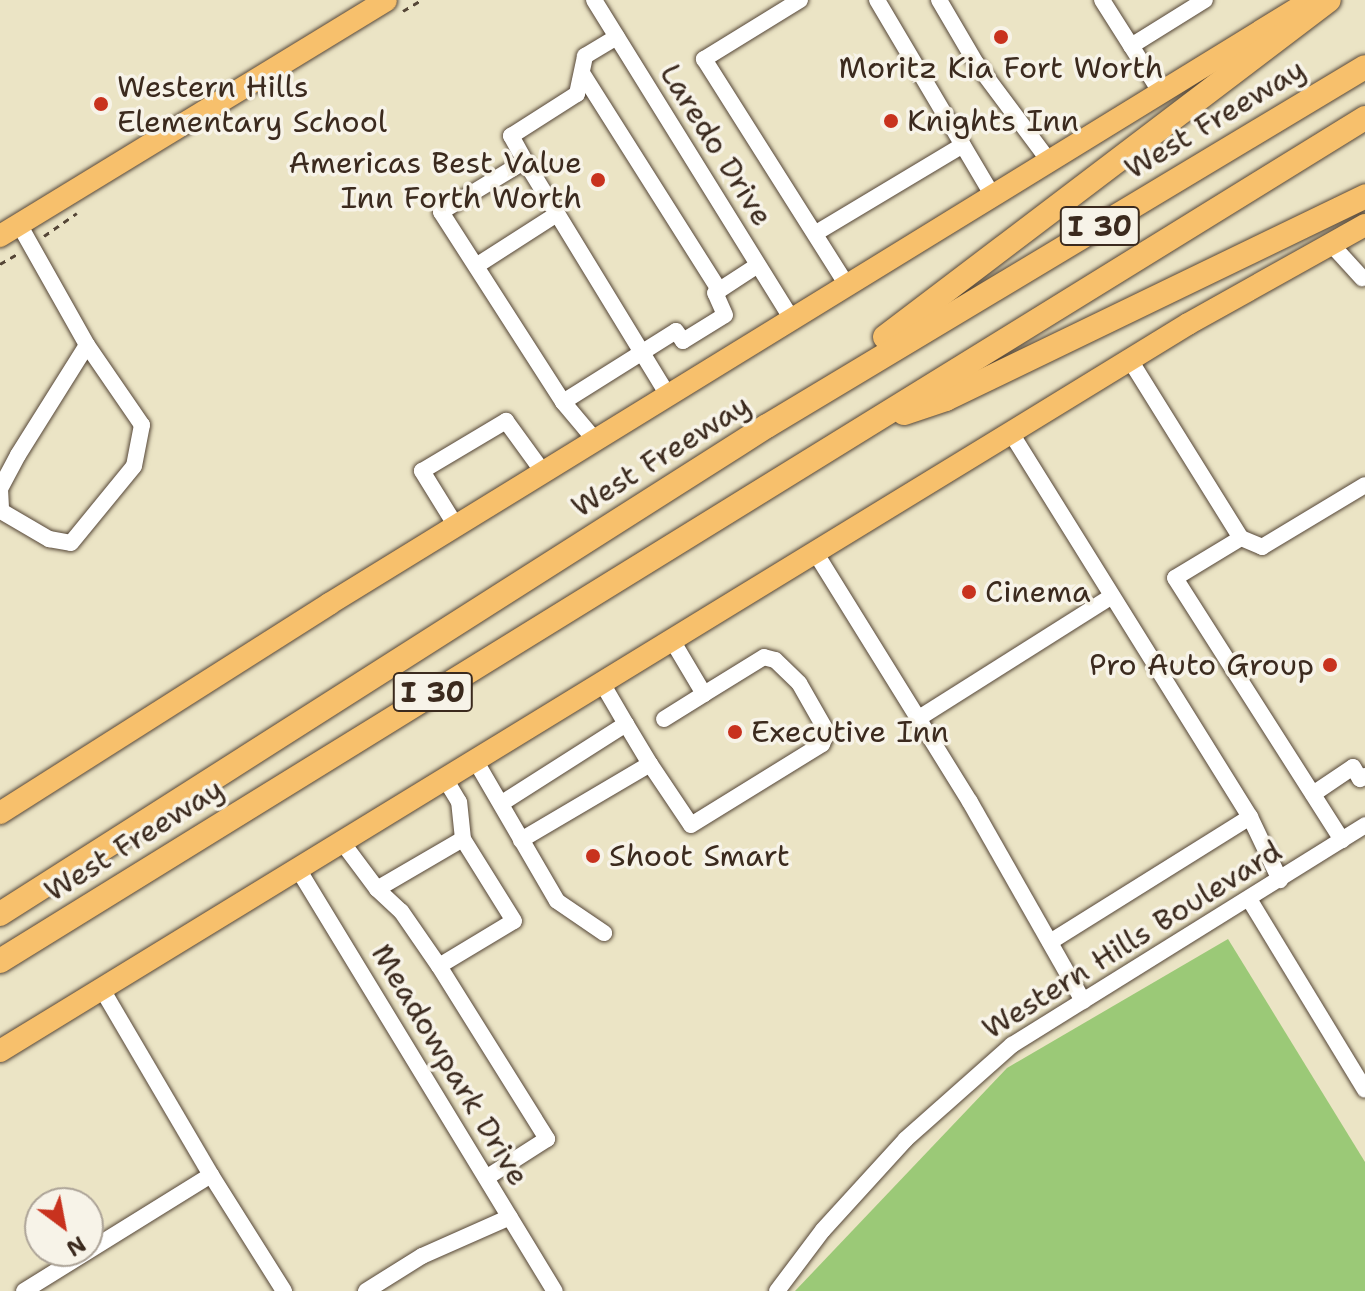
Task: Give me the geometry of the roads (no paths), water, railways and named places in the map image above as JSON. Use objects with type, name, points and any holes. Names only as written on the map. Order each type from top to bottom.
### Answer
[{"type":"highway","points":[[835,384],[883,338],[1329,0]]},
{"type":"highway","name":"West Freeway","points":[[0,914],[835,384],[1365,67]]},
{"type":"highway","name":"West Freeway","points":[[0,961],[1365,118]]},
{"type":"highway","points":[[867,424],[946,399],[1365,196]]},
{"type":"main road","points":[[10,231],[386,0]]},
{"type":"main road","name":"West Freeway","points":[[0,813],[543,472],[1311,0]]},
{"type":"main road","points":[[0,1051],[1130,360],[1365,225]]},
{"type":"street","name":"Laredo Drive","points":[[594,0],[792,319]]},
{"type":"street","points":[[800,0],[704,59],[847,285]]},
{"type":"street","points":[[877,0],[993,196]]},
{"type":"street","points":[[939,0],[976,63],[1049,161]]},
{"type":"street","points":[[1131,46],[1205,0]]},
{"type":"street","points":[[1106,1],[1161,93]]},
{"type":"street","points":[[617,37],[585,56],[577,94],[511,136],[668,395]]},
{"type":"street","points":[[582,73],[719,290]]},
{"type":"street","points":[[816,233],[963,145]]},
{"type":"street","points":[[525,161],[441,212],[563,402],[595,440]]},
{"type":"street","points":[[476,266],[557,214]]},
{"type":"street","points":[[10,231],[142,425],[134,466],[71,543],[49,539],[1,511],[0,489],[87,345]]},
{"type":"street","points":[[1332,245],[1364,280]]},
{"type":"street","points":[[563,402],[676,331],[683,341],[725,315],[715,293],[758,265]]},
{"type":"street","points":[[1130,360],[1241,538],[1262,547],[1365,485]]},
{"type":"street","points":[[456,526],[422,471],[506,421],[543,472]]},
{"type":"street","points":[[1011,433],[1250,817],[1280,880]]},
{"type":"street","points":[[1241,538],[1175,578],[1342,840]]},
{"type":"street","points":[[815,552],[919,718],[1083,1001]]},
{"type":"street","points":[[919,718],[1112,596]]},
{"type":"street","points":[[672,640],[704,694]]},
{"type":"street","points":[[602,683],[691,825],[822,744],[827,732],[799,683],[775,660],[764,657],[664,719]]},
{"type":"street","points":[[502,803],[626,724]]},
{"type":"street","points":[[475,760],[557,901],[604,933]]},
{"type":"street","points":[[521,840],[650,764]]},
{"type":"street","points":[[1313,794],[1353,767],[1360,779],[1365,776]]},
{"type":"street","points":[[439,966],[514,921],[463,839],[459,802],[445,779]]},
{"type":"street","points":[[1050,942],[1250,817]]},
{"type":"street","name":"Western Hills Boulevard","points":[[777,1291],[823,1230],[949,1097],[1012,1045],[1365,825]]},
{"type":"street","points":[[377,889],[463,839]]},
{"type":"street","points":[[342,842],[377,889],[401,911],[439,966],[547,1139],[486,1178]]},
{"type":"street","name":"Meadowpark Drive","points":[[298,869],[555,1291]]},
{"type":"street","points":[[1249,899],[1365,1090]]},
{"type":"street","points":[[102,989],[211,1175],[284,1291]]},
{"type":"street","points":[[24,1291],[211,1175]]},
{"type":"street","points":[[366,1291],[422,1256],[510,1217]]},
{"type":"place","name":"Moritz Kia Fort Worth","points":[[1001,37]]},
{"type":"place","name":"Western Hills Elementary School","points":[[101,104]]},
{"type":"place","name":"Knights Inn","points":[[891,121]]},
{"type":"place","name":"Americas Best Value Inn Forth Worth","points":[[598,180]]},
{"type":"place","name":"Cinema","points":[[969,592]]},
{"type":"place","name":"Pro Auto Group","points":[[1330,665]]},
{"type":"place","name":"Executive Inn","points":[[735,732]]},
{"type":"place","name":"Shoot Smart","points":[[593,856]]}]
